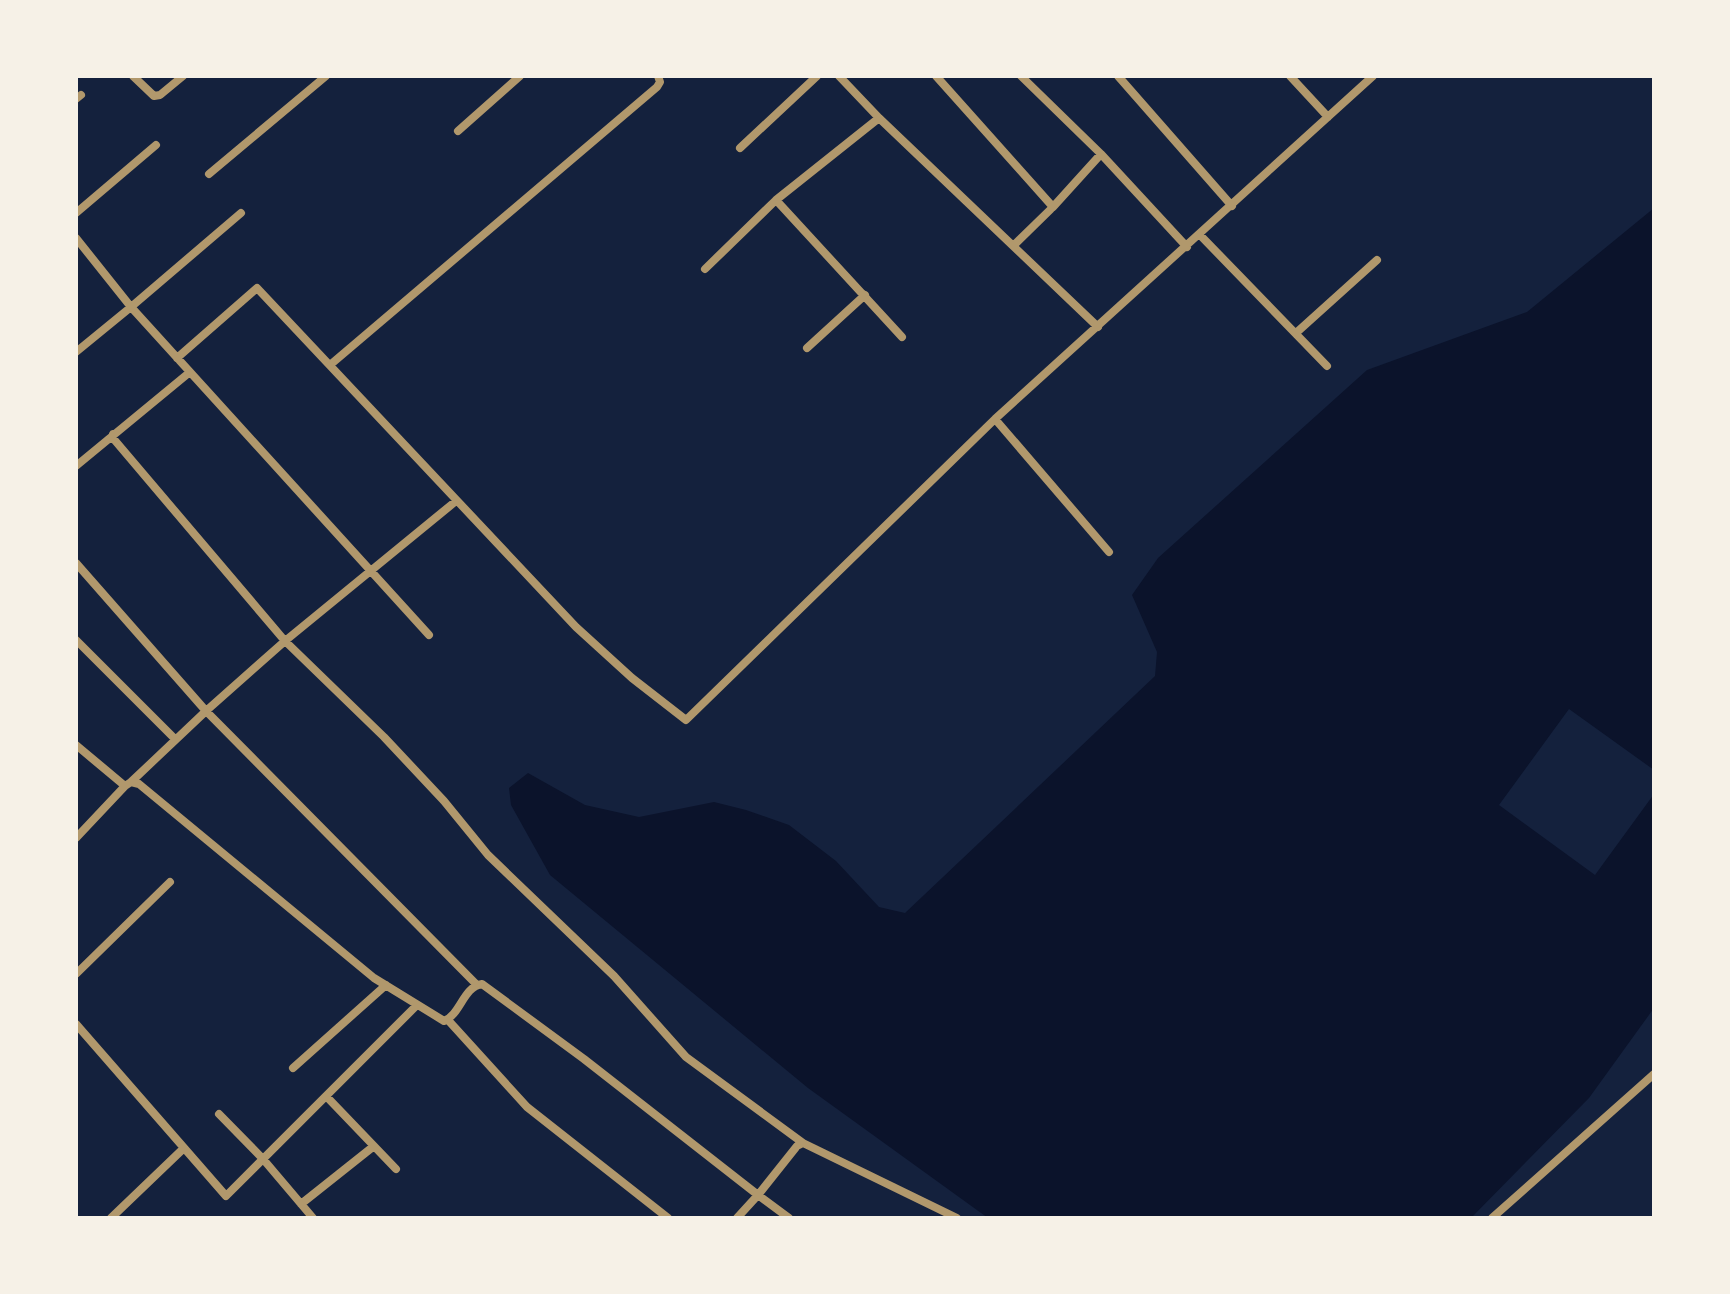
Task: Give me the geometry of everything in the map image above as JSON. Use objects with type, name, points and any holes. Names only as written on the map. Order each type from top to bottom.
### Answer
[{"type":"street","points":[[133,76],[154,96],[160,95],[183,76]]},
{"type":"street","points":[[209,174],[326,76]]},
{"type":"street","points":[[458,131],[520,76]]},
{"type":"street","points":[[330,365],[657,87],[660,82],[658,76]]},
{"type":"street","points":[[740,148],[817,76]]},
{"type":"street","points":[[839,76],[1098,327]]},
{"type":"street","points":[[936,76],[1053,207]]},
{"type":"street","points":[[1021,76],[1101,154],[1187,247]]},
{"type":"street","points":[[1118,76],[1232,206]]},
{"type":"street","points":[[1290,76],[1328,117]]},
{"type":"street","points":[[177,358],[257,288],[576,627],[632,678],[686,720],[995,419],[1373,76]]},
{"type":"street","points":[[705,269],[776,200],[879,118]]},
{"type":"street","points":[[76,213],[156,145]]},
{"type":"street","points":[[1013,246],[1101,154]]},
{"type":"street","points":[[776,200],[902,337]]},
{"type":"street","points":[[76,352],[241,213]]},
{"type":"street","points":[[1200,235],[1327,366]]},
{"type":"street","points":[[76,238],[131,307],[429,635]]},
{"type":"street","points":[[1296,333],[1377,260]]},
{"type":"street","points":[[807,348],[865,295]]},
{"type":"street","points":[[76,466],[190,372]]},
{"type":"street","points":[[995,419],[1109,552]]},
{"type":"street","points":[[112,436],[285,641],[384,737],[444,801],[488,855],[614,976],[686,1057],[803,1143],[957,1218]]},
{"type":"street","points":[[76,838],[206,711],[285,641],[456,501]]},
{"type":"street","points":[[76,563],[206,711],[476,984],[482,984],[584,1059],[789,1218]]},
{"type":"street","points":[[76,640],[175,739]]},
{"type":"street","points":[[76,745],[128,784],[139,784],[386,985],[444,1021],[448,1020],[527,1107],[668,1218]]},
{"type":"street","points":[[76,974],[170,882]]},
{"type":"street","points":[[448,1020],[476,984]]},
{"type":"street","points":[[293,1068],[386,985]]},
{"type":"street","points":[[76,1024],[226,1196],[417,1005]]},
{"type":"street","points":[[1492,1218],[1654,1074]]},
{"type":"street","points":[[326,1096],[396,1169]]},
{"type":"street","points":[[219,1114],[263,1159],[313,1218]]},
{"type":"street","points":[[737,1218],[797,1146],[803,1143]]},
{"type":"street","points":[[301,1204],[374,1146]]},
{"type":"street","points":[[111,1218],[184,1148]]},
{"type":"water","points":[[1654,208],[1654,770],[1569,709],[1499,805],[1595,875],[1654,794],[1654,1008],[1589,1098],[1471,1218],[988,1218],[808,1088],[550,875],[511,805],[509,788],[528,773],[585,805],[639,817],[714,802],[789,825],[836,861],[879,907],[905,913],[1155,676],[1157,652],[1132,595],[1158,558],[1367,370],[1527,312]]}]
